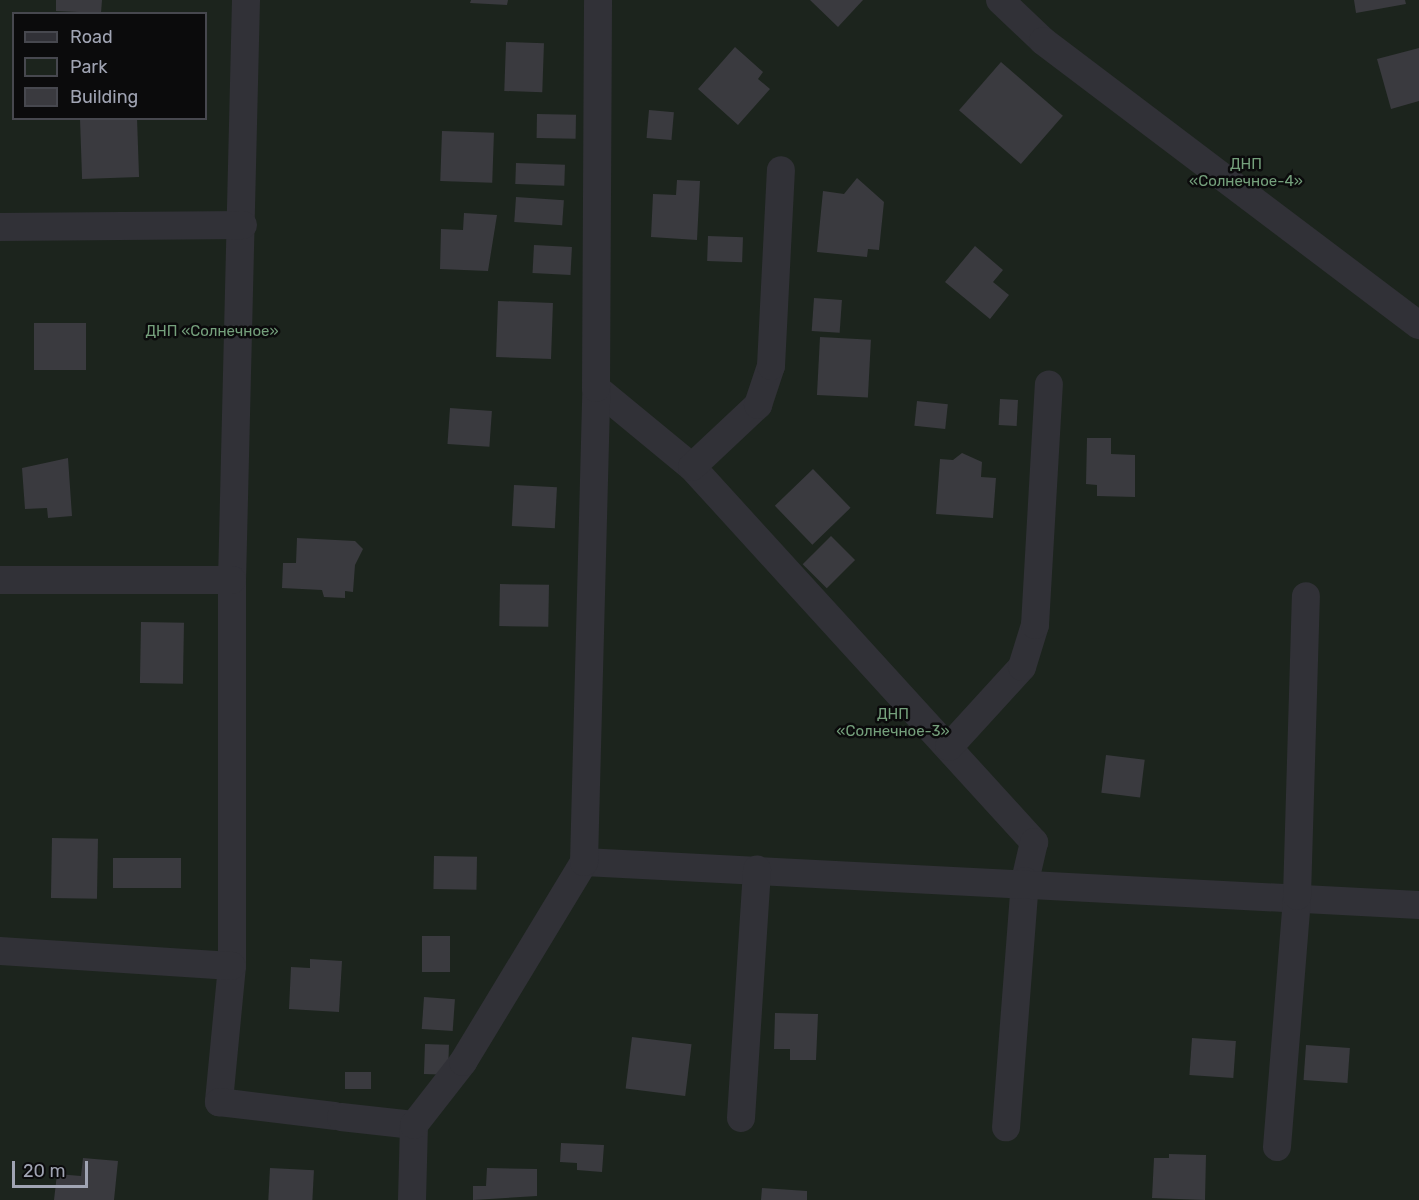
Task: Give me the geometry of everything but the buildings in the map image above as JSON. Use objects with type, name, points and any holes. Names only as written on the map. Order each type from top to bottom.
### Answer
[{"type":"street","points":[[246,0],[243,225],[232,580],[232,966],[219,1102],[414,1125]]},
{"type":"street","points":[[412,1200],[414,1125],[462,1062],[584,862],[596,388],[598,0]]},
{"type":"street","points":[[1000,0],[1043,40],[1419,325]]},
{"type":"street","points":[[692,467],[758,405],[771,366],[781,170]]},
{"type":"street","points":[[0,227],[243,225]]},
{"type":"street","points":[[949,747],[1022,667],[1035,625],[1049,384]]},
{"type":"street","points":[[596,388],[692,467],[1034,842],[1025,881],[1006,1126]]},
{"type":"street","points":[[0,580],[232,580]]},
{"type":"street","points":[[1277,1147],[1297,896],[1306,596]]},
{"type":"street","points":[[584,862],[1025,881],[1419,905]]},
{"type":"street","points":[[741,1118],[757,870]]},
{"type":"street","points":[[0,951],[232,966]]},
{"type":"green space","name":"ДНП «Солнечное-3»","points":[[0,0],[1419,0],[1419,1200],[0,1200]]},
{"type":"park label","name":"ДНП «Солнечное-4»","points":[[1246,172]]},
{"type":"park label","name":"ДНП «Солнечное»","points":[[212,332]]}]
